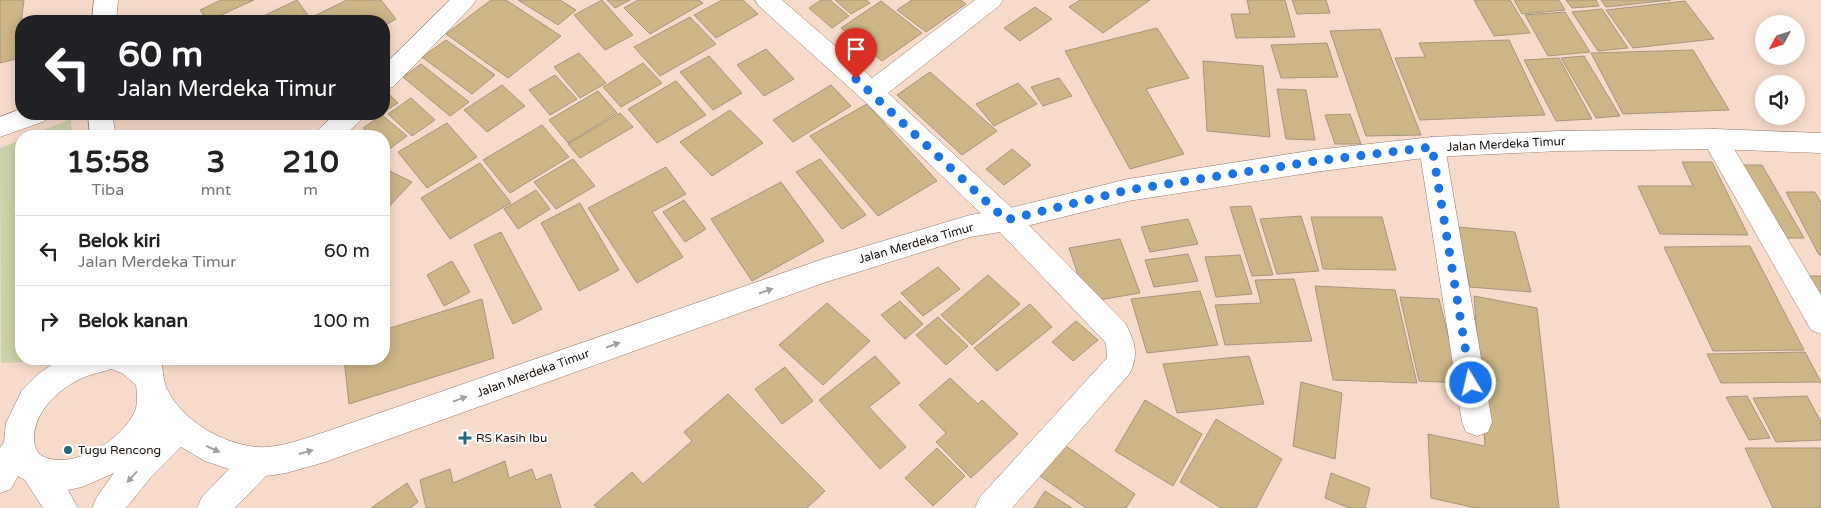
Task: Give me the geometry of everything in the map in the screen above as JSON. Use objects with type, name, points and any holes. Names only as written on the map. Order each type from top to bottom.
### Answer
[{"type":"main road","points":[[105,15],[106,0]]},
{"type":"main road","points":[[390,74],[464,0]]},
{"type":"main road","points":[[767,0],[871,92],[1006,220],[1115,332],[1122,343],[1123,353],[1120,364],[991,508]]},
{"type":"main road","points":[[871,92],[991,0]]},
{"type":"main road","points":[[0,127],[19,120]]},
{"type":"main road","points":[[334,130],[345,120]]},
{"type":"main road","points":[[1715,139],[1821,321]]},
{"type":"main road","name":"Jalan Merdeka Timur","points":[[134,365],[150,377],[178,429],[216,451],[258,462],[286,458],[325,447],[832,268],[970,226],[1006,220],[1128,190],[1316,161],[1432,147],[1559,141],[1715,139],[1821,143]]},
{"type":"main road","points":[[1432,147],[1477,422]]},
{"type":"main road","points":[[0,478],[11,436],[24,412],[52,380],[78,365]]},
{"type":"main road","points":[[36,470],[55,476],[77,473],[100,464],[122,450],[142,426],[149,413],[150,377]]},
{"type":"main road","points":[[108,508],[115,495],[178,429]]},
{"type":"main road","points":[[11,436],[24,459],[36,470],[62,508]]},
{"type":"main road","points":[[213,508],[258,462]]},
{"type":"green space","points":[[69,120],[71,120],[72,130],[44,130]]},
{"type":"green space","points":[[15,142],[15,362],[1,363],[0,148]]},
{"type":"building","points":[[0,0],[24,0],[22,15],[15,15],[15,59],[0,63]]},
{"type":"building","points":[[221,0],[254,0],[221,15],[204,15],[200,10]]},
{"type":"building","points":[[297,0],[308,15],[266,15]]},
{"type":"building","points":[[347,0],[381,0],[396,19],[390,22],[390,15],[316,15]]},
{"type":"building","points":[[491,0],[506,0],[561,36],[508,78],[446,34]]},
{"type":"building","points":[[518,0],[560,0],[576,10],[558,25]]},
{"type":"building","points":[[602,0],[633,35],[605,50],[574,15]]},
{"type":"building","points":[[607,0],[630,0],[615,8]]},
{"type":"building","points":[[638,0],[699,0],[703,3],[650,34],[624,8]]},
{"type":"building","points":[[722,0],[743,0],[758,14],[716,38],[694,15]]},
{"type":"building","points":[[821,0],[830,0],[849,16],[832,28],[809,8]]},
{"type":"building","points":[[835,0],[866,0],[870,3],[851,14]]},
{"type":"building","points":[[912,0],[961,0],[966,4],[926,32],[897,10]]},
{"type":"building","points":[[1080,0],[1150,0],[1103,33],[1069,7]]},
{"type":"building","points":[[1247,0],[1285,0],[1295,37],[1236,38],[1231,14],[1250,14]]},
{"type":"building","points":[[1292,0],[1326,0],[1330,13],[1297,14]]},
{"type":"building","points":[[1474,0],[1510,0],[1530,33],[1494,36]]},
{"type":"building","points":[[1514,0],[1559,0],[1565,10],[1522,14]]},
{"type":"building","points":[[1566,0],[1596,0],[1599,6],[1572,8]]},
{"type":"building","points":[[1601,0],[1671,0],[1606,7]]},
{"type":"building","points":[[881,1],[922,33],[882,61],[841,28]]},
{"type":"building","points":[[1685,1],[1714,39],[1633,48],[1606,10]]},
{"type":"building","points":[[1035,7],[1052,19],[1020,41],[1004,28]]},
{"type":"building","points":[[1602,9],[1628,48],[1598,51],[1572,12]]},
{"type":"building","points":[[1565,12],[1590,52],[1548,56],[1525,15]]},
{"type":"building","points":[[690,17],[716,44],[660,76],[634,47]]},
{"type":"building","points":[[1157,28],[1189,78],[1146,89],[1184,154],[1130,169],[1065,51]]},
{"type":"building","points":[[1380,29],[1421,135],[1366,136],[1330,31]]},
{"type":"building","points":[[446,40],[495,75],[472,94],[422,57]]},
{"type":"building","points":[[1509,40],[1545,115],[1420,120],[1395,58],[1425,57],[1419,43]]},
{"type":"building","points":[[1327,43],[1338,77],[1281,78],[1271,45]]},
{"type":"building","points":[[766,49],[794,79],[764,96],[737,65]]},
{"type":"building","points":[[1693,50],[1729,110],[1623,114],[1591,53]]},
{"type":"building","points":[[579,53],[606,83],[580,98],[554,67]]},
{"type":"building","points":[[709,56],[742,93],[713,110],[680,72]]},
{"type":"building","points":[[1584,56],[1620,116],[1596,118],[1561,58]]},
{"type":"building","points":[[1559,58],[1592,119],[1556,121],[1524,60]]},
{"type":"building","points":[[1203,61],[1263,66],[1270,137],[1207,131]]},
{"type":"building","points":[[643,63],[662,83],[621,107],[603,87]]},
{"type":"building","points":[[421,64],[469,102],[450,116],[403,77]]},
{"type":"building","points":[[930,72],[997,131],[962,155],[897,95]]},
{"type":"building","points":[[555,75],[577,99],[550,115],[529,90]]},
{"type":"building","points":[[1059,78],[1072,96],[1043,106],[1031,87]]},
{"type":"building","points":[[676,81],[706,115],[657,143],[628,109]]},
{"type":"building","points":[[1018,83],[1037,104],[994,126],[976,104]]},
{"type":"building","points":[[502,85],[525,106],[487,132],[464,110]]},
{"type":"building","points":[[831,85],[851,106],[793,142],[773,120]]},
{"type":"building","points":[[1277,89],[1306,90],[1315,140],[1286,139]]},
{"type":"building","points":[[598,91],[617,113],[568,143],[549,120]]},
{"type":"building","points":[[390,95],[398,103],[390,108]]},
{"type":"building","points":[[411,98],[435,120],[412,136],[390,116],[390,113]]},
{"type":"building","points":[[867,104],[937,181],[878,216],[810,136]]},
{"type":"building","points":[[730,110],[763,143],[712,176],[680,142]]},
{"type":"building","points":[[620,113],[633,127],[580,158],[568,144]]},
{"type":"building","points":[[1350,114],[1361,144],[1335,144],[1325,115]]},
{"type":"building","points":[[375,120],[388,120],[407,136],[390,149],[390,130],[365,130],[363,128]]},
{"type":"building","points":[[447,123],[477,157],[427,188],[398,152]]},
{"type":"building","points":[[542,125],[569,157],[510,193],[483,160]]},
{"type":"building","points":[[1012,149],[1031,165],[1004,185],[986,169]]},
{"type":"building","points":[[573,159],[595,186],[556,209],[534,182]]},
{"type":"building","points":[[820,159],[866,215],[842,229],[796,172]]},
{"type":"building","points":[[1682,162],[1712,162],[1748,235],[1660,234],[1638,186],[1693,186]]},
{"type":"building","points":[[480,163],[511,203],[450,239],[421,198]]},
{"type":"building","points":[[1736,165],[1762,165],[1804,238],[1776,238]]},
{"type":"building","points":[[666,167],[686,194],[652,212],[683,257],[637,283],[588,208]]},
{"type":"building","points":[[390,171],[412,182],[390,206]]},
{"type":"building","points":[[781,182],[824,241],[752,281],[711,219]]},
{"type":"building","points":[[536,190],[550,209],[518,229],[504,209]]},
{"type":"building","points":[[1786,192],[1815,192],[1821,203],[1821,255],[1819,255]]},
{"type":"building","points":[[684,200],[706,229],[685,242],[663,212]]},
{"type":"building","points":[[580,203],[619,270],[579,291],[541,223]]},
{"type":"building","points":[[1251,206],[1273,275],[1252,276],[1230,207]]},
{"type":"building","points":[[1301,216],[1319,271],[1277,274],[1260,219]]},
{"type":"building","points":[[1311,217],[1382,217],[1396,270],[1323,269]]},
{"type":"building","points":[[1188,219],[1198,244],[1150,252],[1141,227]]},
{"type":"building","points":[[1457,227],[1515,232],[1531,292],[1470,287]]},
{"type":"building","points":[[501,232],[542,309],[513,324],[474,245]]},
{"type":"building","points":[[1120,239],[1140,293],[1087,302],[1069,248]]},
{"type":"building","points":[[1750,246],[1804,350],[1713,351],[1664,247]]},
{"type":"building","points":[[1188,254],[1198,281],[1154,287],[1145,260]]},
{"type":"building","points":[[1240,255],[1252,294],[1216,297],[1205,257]]},
{"type":"building","points":[[452,261],[470,292],[444,306],[427,275]]},
{"type":"building","points":[[938,267],[960,289],[923,316],[901,293]]},
{"type":"building","points":[[988,275],[1020,304],[972,345],[941,315]]},
{"type":"building","points":[[1803,276],[1821,276],[1821,310]]},
{"type":"building","points":[[1294,279],[1312,341],[1225,345],[1215,305],[1261,303],[1255,280]]},
{"type":"building","points":[[1315,286],[1395,290],[1417,383],[1333,380]]},
{"type":"building","points":[[1200,291],[1218,345],[1147,353],[1131,299]]},
{"type":"building","points":[[1474,296],[1537,308],[1559,508],[1476,508],[1431,498],[1428,434],[1485,446]]},
{"type":"building","points":[[1400,297],[1439,299],[1460,383],[1419,381]]},
{"type":"building","points":[[482,299],[494,358],[349,404],[345,365],[390,365],[390,328]]},
{"type":"building","points":[[900,301],[923,324],[905,339],[881,315]]},
{"type":"building","points":[[827,303],[870,341],[823,385],[779,345]]},
{"type":"building","points":[[1030,304],[1052,327],[997,371],[974,348]]},
{"type":"building","points":[[938,317],[968,346],[946,365],[916,335]]},
{"type":"building","points":[[1076,321],[1098,340],[1073,361],[1052,342]]},
{"type":"building","points":[[1805,352],[1821,382],[1721,383],[1707,354]]},
{"type":"building","points":[[875,356],[900,383],[869,407],[906,447],[880,469],[819,400]]},
{"type":"building","points":[[1249,356],[1264,404],[1177,413],[1163,364]]},
{"type":"building","points":[[785,367],[813,401],[782,424],[755,389]]},
{"type":"building","points":[[950,378],[978,404],[982,400],[1018,434],[971,478],[936,442],[946,433],[919,405]]},
{"type":"building","points":[[1301,382],[1342,393],[1335,459],[1293,446]]},
{"type":"building","points":[[728,394],[825,491],[807,508],[597,508],[594,505],[632,472],[643,484],[692,441],[684,432]]},
{"type":"building","points":[[1747,396],[1770,438],[1749,440],[1726,397]]},
{"type":"building","points":[[1807,396],[1821,422],[1821,440],[1776,442],[1753,398]]},
{"type":"building","points":[[1145,400],[1202,434],[1173,486],[1115,451]]},
{"type":"building","points":[[1216,419],[1282,459],[1256,508],[1221,508],[1180,482]]},
{"type":"building","points":[[1063,444],[1135,494],[1126,508],[1086,508],[1040,476]]},
{"type":"building","points":[[937,448],[965,476],[933,506],[905,478]]},
{"type":"building","points":[[1745,448],[1821,448],[1821,508],[1773,508]]},
{"type":"building","points":[[505,461],[509,478],[532,469],[536,480],[551,474],[561,508],[426,508],[420,480],[450,469],[453,483]]},
{"type":"building","points":[[1331,473],[1370,488],[1365,508],[1349,508],[1325,498]]},
{"type":"building","points":[[407,483],[418,502],[410,508],[371,508]]},
{"type":"building","points":[[1045,491],[1072,508],[1034,508]]},
{"type":"place","name":"RS Kasih Ibu","points":[[465,438]]},
{"type":"place","name":"Tugu Rencong","points":[[68,450]]},
{"type":"route","points":[[856,79],[1006,220],[1128,190],[1316,161],[1432,147],[1471,383]]}]
